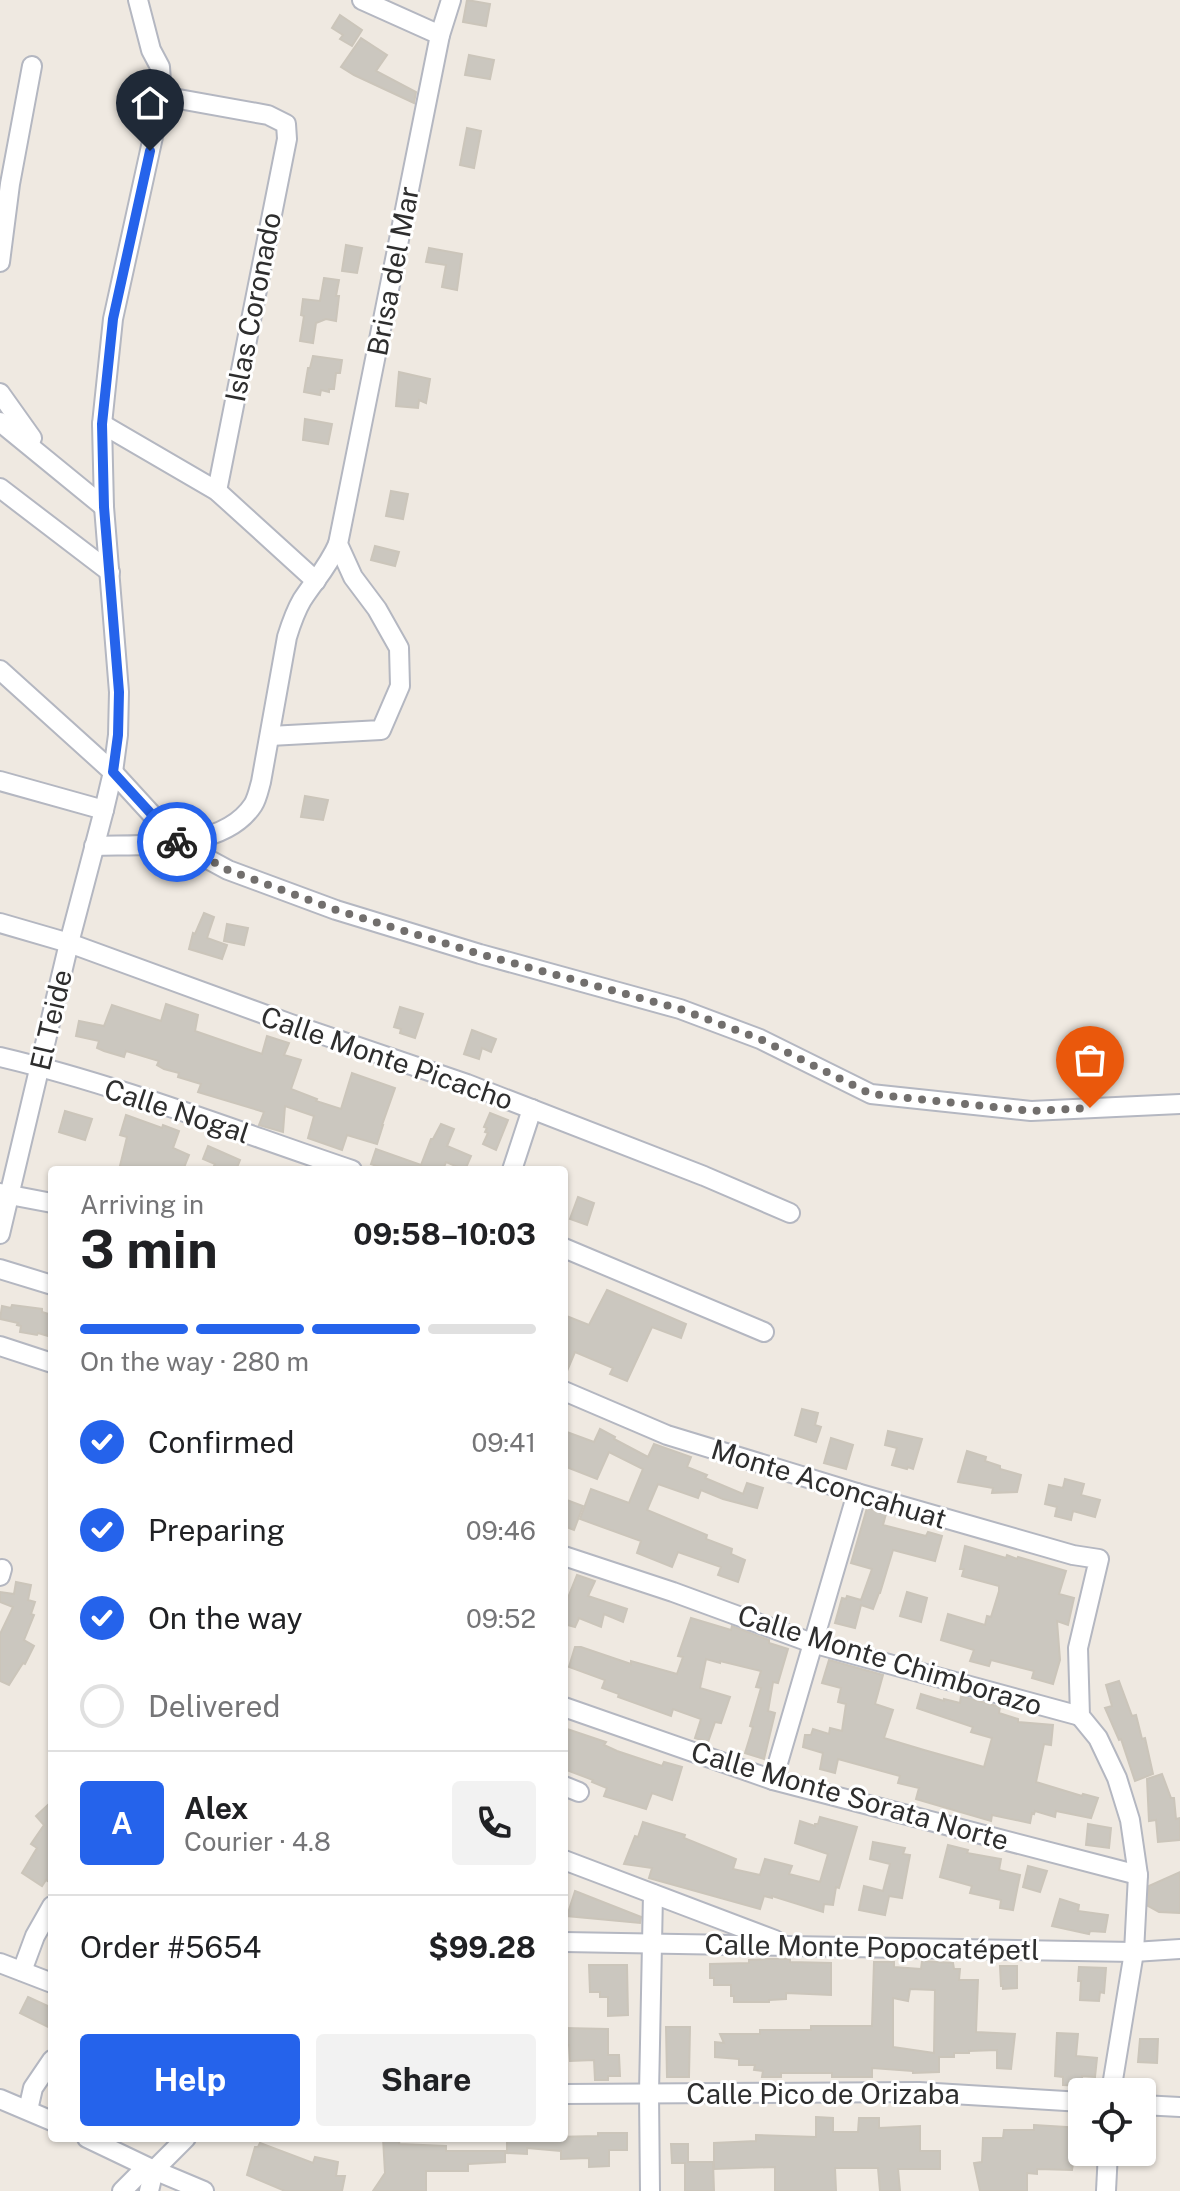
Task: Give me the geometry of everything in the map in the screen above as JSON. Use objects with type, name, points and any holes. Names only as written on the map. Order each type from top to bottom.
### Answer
[{"type":"street","points":[[138,0],[151,50],[160,67],[162,96]]},
{"type":"street","points":[[362,0],[440,35]]},
{"type":"street","name":"Brisa del Mar","points":[[94,846],[178,843],[218,832],[245,815],[254,804],[270,736],[287,637],[297,610],[330,562],[338,544],[440,35],[451,0]]},
{"type":"street","points":[[0,262],[10,184],[32,66]]},
{"type":"street","name":"Islas Coronado","points":[[162,96],[268,115],[286,124],[287,139],[217,491]]},
{"type":"street","name":"El Teide","points":[[0,1234],[4,1194],[40,1067],[113,772],[119,692],[104,507],[102,424],[113,319],[162,96]]},
{"type":"street","points":[[0,393],[51,463]]},
{"type":"street","points":[[0,422],[104,507]]},
{"type":"street","points":[[102,424],[217,491],[316,581]]},
{"type":"street","points":[[0,488],[110,572]]},
{"type":"street","points":[[270,736],[381,730],[400,686],[399,648],[377,609],[353,577],[338,544]]},
{"type":"street","points":[[0,670],[113,772],[178,843],[228,870],[336,910],[480,954],[680,1009],[760,1039],[871,1094],[1031,1111],[1180,1104]]},
{"type":"street","points":[[0,781],[104,810]]},
{"type":"street","name":"Calle Monte Picacho","points":[[0,923],[69,943],[532,1109],[790,1213]]},
{"type":"street","name":"Calle Nogal","points":[[0,1057],[40,1067],[340,1166]]},
{"type":"street","points":[[513,1166],[532,1109]]},
{"type":"street","points":[[4,1194],[48,1202]]},
{"type":"street","points":[[568,1250],[764,1332]]},
{"type":"street","points":[[0,1269],[48,1284]]},
{"type":"street","points":[[0,1346],[48,1362]]},
{"type":"street","name":"Monte Aconcahuat","points":[[568,1393],[667,1435],[857,1493],[1073,1555],[1099,1559],[1078,1648],[1080,1716]]},
{"type":"street","points":[[773,1780],[857,1493]]},
{"type":"street","name":"Calle Monte Chimborazo","points":[[568,1557],[812,1643],[1080,1716]]},
{"type":"street","name":"Calle Monte Sorata Norte","points":[[568,1708],[773,1780],[1138,1875]]},
{"type":"street","points":[[1080,1716],[1098,1738],[1117,1778],[1130,1820],[1138,1875],[1134,1952],[1113,2078]]},
{"type":"street","points":[[568,1862],[789,1945]]},
{"type":"street","points":[[650,2191],[653,1894]]},
{"type":"street","points":[[22,1971],[35,1936],[48,1913]]},
{"type":"street","name":"Calle Monte Popocatépetl","points":[[568,1942],[1134,1952],[1180,1949]]},
{"type":"street","points":[[0,1963],[48,1981]]},
{"type":"street","points":[[28,2110],[33,2088],[48,2066]]},
{"type":"street","name":"Calle Pico de Orizaba","points":[[568,2094],[919,2092],[1068,2101]]},
{"type":"street","points":[[0,2099],[48,2119]]},
{"type":"street","points":[[1156,2106],[1180,2107]]},
{"type":"street","points":[[95,2142],[204,2191]]},
{"type":"street","points":[[122,2191],[181,2142]]},
{"type":"street","points":[[1106,2191],[1107,2166]]},
{"type":"street","points":[[149,2191],[150,2169]]},
{"type":"building","points":[[467,0],[490,4],[486,26],[463,22]]},
{"type":"building","points":[[340,15],[362,30],[352,46],[340,39],[343,35],[332,28]]},
{"type":"building","points":[[361,38],[387,55],[376,71],[416,92],[414,103],[341,67]]},
{"type":"building","points":[[469,55],[494,60],[490,79],[465,75]]},
{"type":"building","points":[[467,128],[481,131],[474,168],[460,165]]},
{"type":"building","points":[[346,245],[362,248],[357,273],[342,271]]},
{"type":"building","points":[[429,248],[462,254],[457,290],[442,287],[446,265],[426,262]]},
{"type":"building","points":[[324,278],[339,280],[336,321],[326,319],[316,323],[313,343],[300,341],[303,299],[320,301]]},
{"type":"building","points":[[313,356],[342,360],[334,389],[329,389],[329,392],[321,390],[320,395],[304,392]]},
{"type":"building","points":[[399,372],[430,379],[426,403],[419,400],[418,408],[396,406]]},
{"type":"building","points":[[305,419],[332,424],[328,444],[303,440]]},
{"type":"building","points":[[391,491],[408,494],[403,519],[386,516]]},
{"type":"building","points":[[375,546],[399,552],[395,566],[371,560]]},
{"type":"building","points":[[305,796],[328,800],[323,820],[301,817]]},
{"type":"building","points":[[204,913],[214,917],[207,938],[227,945],[222,959],[189,949],[193,933]]},
{"type":"building","points":[[227,924],[248,928],[244,945],[224,941]]},
{"type":"building","points":[[166,1004],[198,1015],[195,1031],[262,1054],[267,1036],[289,1043],[284,1055],[301,1060],[291,1089],[316,1101],[341,1109],[352,1073],[395,1088],[377,1144],[347,1135],[342,1150],[308,1138],[314,1116],[285,1106],[283,1132],[259,1125],[264,1112],[198,1092],[201,1084],[178,1077],[179,1073],[157,1065],[159,1061],[126,1051],[124,1057],[104,1051],[97,1048],[99,1041],[76,1036],[79,1021],[104,1026],[112,1005],[161,1021]]},
{"type":"building","points":[[400,1007],[423,1014],[415,1038],[400,1033],[401,1029],[394,1027]]},
{"type":"building","points":[[472,1030],[496,1039],[491,1052],[482,1048],[479,1059],[464,1054]]},
{"type":"building","points":[[65,1111],[92,1119],[85,1140],[59,1132]]},
{"type":"building","points":[[490,1113],[508,1120],[496,1150],[483,1144],[488,1133],[484,1127]]},
{"type":"building","points":[[126,1115],[162,1128],[163,1125],[179,1131],[173,1148],[189,1155],[185,1166],[120,1166],[127,1137],[120,1135]]},
{"type":"building","points":[[441,1124],[454,1129],[447,1146],[471,1156],[467,1166],[446,1162],[444,1166],[371,1164],[376,1149],[421,1165]]},
{"type":"building","points":[[208,1146],[240,1160],[238,1166],[214,1166],[203,1159]]},
{"type":"building","points":[[578,1197],[594,1203],[587,1225],[570,1219]]},
{"type":"building","points":[[607,1290],[686,1324],[681,1338],[652,1327],[627,1381],[610,1374],[613,1368],[575,1352],[568,1369],[568,1317],[589,1325]]},
{"type":"building","points":[[12,1305],[42,1309],[48,1314],[48,1336],[20,1332],[18,1323],[0,1319],[2,1306],[11,1308]]},
{"type":"building","points":[[802,1409],[818,1413],[815,1425],[821,1427],[816,1442],[795,1435]]},
{"type":"building","points":[[600,1429],[648,1457],[654,1444],[691,1457],[687,1467],[743,1494],[747,1483],[763,1488],[757,1508],[701,1490],[698,1498],[658,1484],[647,1510],[732,1549],[731,1554],[745,1560],[738,1582],[718,1575],[721,1567],[678,1552],[672,1567],[637,1553],[641,1541],[580,1519],[591,1489],[629,1503],[643,1469],[609,1452],[597,1479],[568,1468],[568,1432],[594,1442]]},
{"type":"building","points":[[888,1431],[922,1439],[913,1469],[892,1465],[897,1448],[885,1445]]},
{"type":"building","points":[[831,1438],[853,1445],[846,1469],[824,1463]]},
{"type":"building","points":[[967,1451],[986,1457],[985,1461],[1000,1466],[1000,1469],[1021,1475],[1017,1492],[992,1493],[993,1488],[958,1482]]},
{"type":"building","points":[[1065,1479],[1084,1484],[1081,1495],[1100,1500],[1095,1517],[1073,1511],[1071,1520],[1055,1516],[1057,1507],[1045,1504],[1049,1485],[1063,1488]]},
{"type":"building","points":[[568,1500],[583,1506],[574,1530],[568,1528]]},
{"type":"building","points":[[867,1508],[886,1514],[883,1525],[926,1536],[928,1532],[942,1536],[935,1561],[893,1550],[873,1609],[861,1605],[855,1628],[835,1623],[842,1598],[846,1599],[847,1596],[861,1600],[872,1569],[851,1563]]},
{"type":"building","points":[[965,1546],[1066,1571],[1059,1594],[1074,1598],[1068,1625],[1057,1621],[1060,1660],[1053,1684],[1032,1678],[1034,1671],[991,1660],[989,1666],[970,1661],[974,1650],[941,1640],[948,1614],[985,1625],[987,1616],[991,1617],[999,1591],[999,1586],[962,1576],[964,1569],[960,1569]]},
{"type":"building","points":[[577,1575],[595,1581],[588,1596],[627,1609],[623,1622],[604,1614],[601,1627],[579,1618],[575,1627],[568,1625],[568,1598]]},
{"type":"building","points":[[16,1582],[31,1585],[28,1600],[35,1602],[31,1614],[34,1615],[24,1640],[34,1646],[9,1685],[0,1681],[0,1634],[13,1607],[0,1602],[0,1592],[14,1594]]},
{"type":"building","points":[[907,1592],[927,1598],[921,1622],[900,1616]]},
{"type":"building","points":[[691,1618],[731,1630],[732,1626],[788,1649],[778,1683],[773,1682],[768,1711],[775,1713],[764,1759],[745,1753],[761,1688],[756,1687],[761,1671],[706,1659],[700,1688],[730,1697],[721,1723],[715,1722],[708,1742],[695,1738],[701,1719],[673,1709],[671,1716],[618,1697],[619,1694],[602,1688],[605,1680],[569,1667],[575,1647],[581,1647],[631,1664],[631,1661],[677,1674],[683,1657],[678,1656]]},
{"type":"building","points":[[829,1660],[883,1675],[875,1704],[893,1710],[884,1738],[924,1750],[984,1767],[992,1738],[971,1732],[973,1727],[917,1708],[921,1694],[960,1703],[961,1696],[1000,1707],[999,1713],[1018,1719],[1018,1722],[1053,1725],[1051,1745],[1044,1744],[1036,1782],[1098,1798],[1091,1818],[1056,1811],[1055,1817],[1035,1811],[1030,1823],[992,1815],[991,1821],[916,1799],[919,1788],[898,1783],[900,1776],[838,1759],[835,1773],[820,1769],[823,1753],[803,1747],[805,1735],[811,1735],[813,1729],[829,1734],[830,1728],[842,1731],[846,1704],[838,1702],[841,1688],[822,1683]]},
{"type":"building","points":[[1119,1681],[1132,1716],[1136,1715],[1142,1739],[1145,1738],[1153,1774],[1135,1781],[1121,1739],[1105,1708],[1112,1706],[1106,1685]]},
{"type":"building","points":[[568,1729],[662,1766],[664,1762],[682,1767],[672,1800],[652,1793],[646,1809],[604,1796],[607,1788],[568,1771]]},
{"type":"building","points":[[1162,1774],[1171,1798],[1174,1798],[1176,1819],[1180,1818],[1180,1840],[1158,1842],[1156,1820],[1149,1821],[1147,1779]]},
{"type":"building","points":[[48,1805],[48,1881],[42,1886],[22,1873],[37,1848],[31,1844],[44,1825],[36,1816]]},
{"type":"building","points":[[820,1817],[857,1827],[839,1888],[836,1887],[833,1905],[824,1904],[823,1912],[772,1896],[764,1896],[760,1909],[649,1878],[652,1868],[624,1864],[643,1822],[685,1835],[684,1838],[736,1859],[733,1869],[760,1875],[765,1859],[792,1866],[789,1874],[820,1882],[828,1854],[795,1843],[800,1821],[815,1826]]},
{"type":"building","points":[[1088,1824],[1111,1828],[1109,1848],[1086,1845]]},
{"type":"building","points":[[873,1842],[905,1848],[903,1854],[910,1855],[902,1898],[889,1896],[885,1915],[859,1910],[864,1886],[883,1891],[890,1864],[870,1859]]},
{"type":"building","points":[[948,1845],[968,1850],[967,1853],[1001,1859],[999,1870],[1020,1875],[1013,1910],[1000,1908],[1001,1900],[970,1893],[972,1886],[940,1877]]},
{"type":"building","points":[[1028,1866],[1047,1871],[1040,1892],[1023,1887]]},
{"type":"building","points":[[1180,1872],[1180,1913],[1159,1912],[1148,1906],[1149,1886]]},
{"type":"building","points":[[575,1891],[641,1917],[640,1923],[568,1916]]},
{"type":"building","points":[[1060,1899],[1079,1905],[1078,1911],[1108,1915],[1105,1932],[1090,1931],[1089,1934],[1052,1926]]},
{"type":"building","points":[[790,1959],[790,1962],[831,1963],[831,1995],[786,1993],[786,1999],[769,2002],[734,2002],[731,1985],[714,1985],[714,1978],[710,1978],[710,1964]]},
{"type":"building","points":[[922,1961],[953,1963],[954,1969],[960,1969],[959,1980],[978,1980],[976,2032],[1015,2034],[1011,2069],[997,2068],[997,2050],[939,2057],[939,2072],[913,2073],[872,2068],[872,2077],[781,2073],[781,2077],[762,2077],[763,2071],[754,2070],[755,2065],[739,2065],[739,2059],[715,2057],[715,2042],[724,2043],[720,2034],[811,2030],[811,2026],[872,2026],[874,1962],[894,1962],[894,1967],[921,1969]],"holes":[[[910,1989],[935,1990],[934,2053],[893,2047],[893,1998],[908,2001]]]},
{"type":"building","points":[[589,1965],[627,1965],[628,2015],[608,2016],[608,1997],[600,1997],[600,1992],[590,1992]]},
{"type":"building","points":[[1000,1966],[1017,1966],[1017,1988],[1003,1989]]},
{"type":"building","points":[[1079,1967],[1106,1968],[1104,1993],[1100,1992],[1099,2001],[1080,2000]]},
{"type":"building","points":[[28,1997],[48,2006],[48,2027],[20,2013]]},
{"type":"building","points":[[666,2027],[690,2027],[689,2077],[667,2077]]},
{"type":"building","points":[[568,2028],[608,2029],[608,2055],[619,2055],[620,2076],[595,2080],[594,2060],[570,2061]]},
{"type":"building","points":[[1057,2033],[1078,2034],[1076,2056],[1097,2058],[1095,2077],[1068,2078],[1068,2085],[1063,2085],[1063,2077],[1055,2076]]},
{"type":"building","points":[[1140,2039],[1158,2039],[1157,2063],[1138,2062]]},
{"type":"building","points":[[816,2117],[833,2118],[833,2132],[858,2132],[859,2118],[879,2118],[879,2128],[920,2126],[920,2151],[940,2151],[940,2169],[898,2169],[900,2191],[880,2191],[878,2168],[835,2168],[836,2191],[775,2191],[775,2167],[714,2169],[714,2143],[756,2141],[756,2135],[816,2137]]},
{"type":"building","points":[[1034,2125],[1068,2127],[1068,2166],[1073,2166],[1072,2170],[1037,2169],[1037,2174],[1027,2173],[1027,2191],[980,2191],[974,2163],[982,2162],[983,2138],[1003,2138],[1004,2130],[1034,2130]]},
{"type":"building","points":[[598,2133],[627,2133],[627,2150],[609,2150],[609,2166],[589,2167],[589,2158],[561,2159],[561,2151],[527,2148],[527,2154],[507,2153],[507,2142],[568,2142],[568,2137],[598,2136]]},
{"type":"building","points":[[383,2142],[446,2146],[446,2151],[505,2151],[505,2162],[468,2164],[468,2171],[426,2171],[426,2191],[373,2191],[385,2173]]},
{"type":"building","points":[[260,2143],[313,2163],[315,2157],[338,2162],[336,2176],[345,2176],[342,2191],[285,2191],[247,2175],[255,2147]]},
{"type":"building","points":[[671,2144],[688,2144],[688,2162],[713,2162],[714,2191],[685,2191],[685,2163],[672,2163]]},
{"type":"way so far","points":[[177,842],[228,870],[336,910],[480,954],[680,1009],[760,1039],[871,1094],[1031,1111],[1090,1108]]},
{"type":"route","points":[[150,151],[113,319],[102,424],[104,507],[119,692],[113,772],[177,842]]}]
